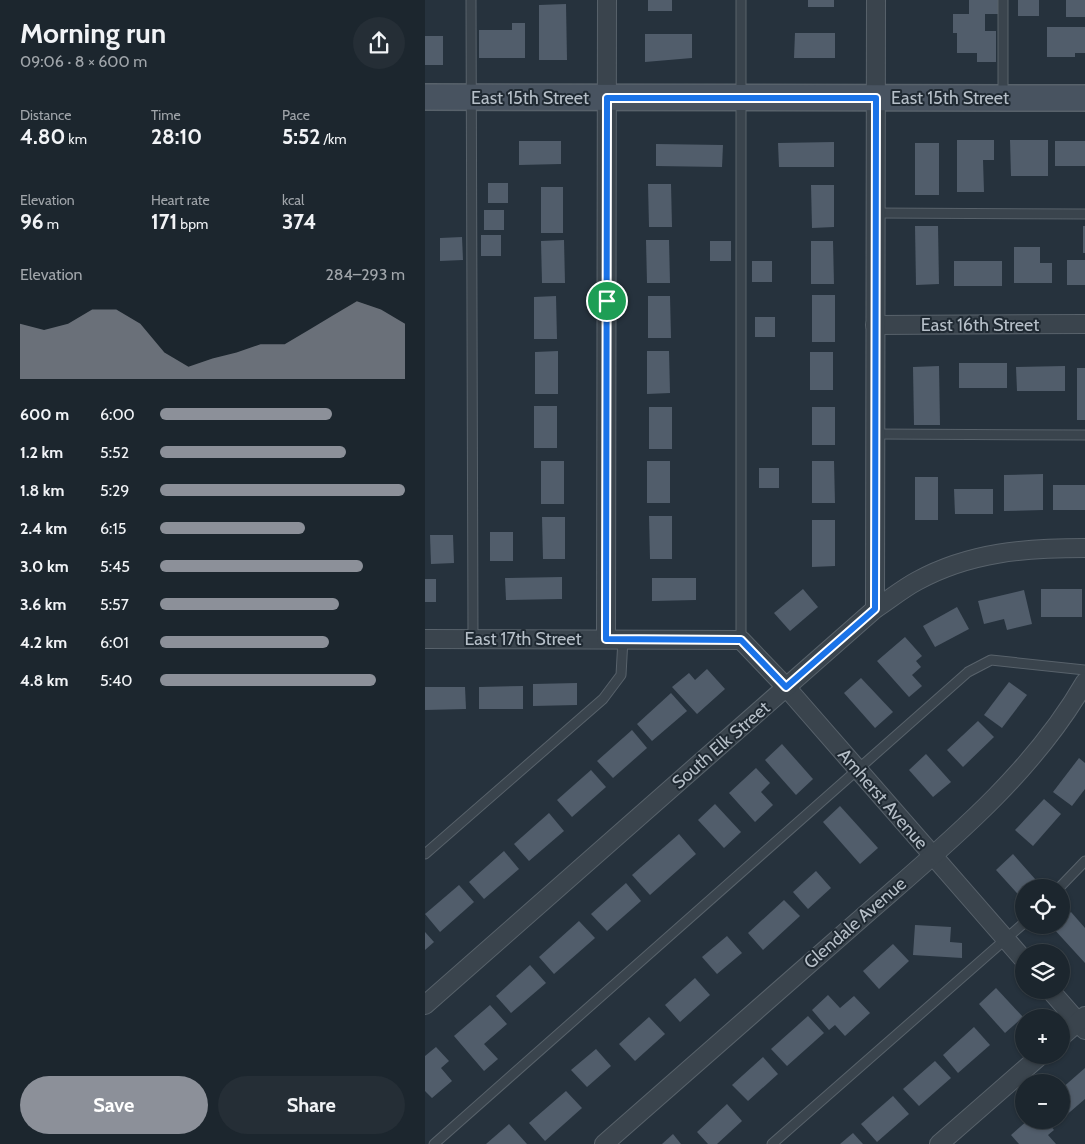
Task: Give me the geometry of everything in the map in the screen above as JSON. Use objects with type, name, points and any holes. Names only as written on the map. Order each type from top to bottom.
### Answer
[{"type":"main road","name":"East 15th Street","points":[[425,97],[741,99],[1085,98]]},
{"type":"street","points":[[607,0],[615,639]]},
{"type":"street","points":[[875,609],[876,0]]},
{"type":"street","name":"East 16th Street","points":[[875,325],[1085,324]]},
{"type":"street","name":"South Elk Street","points":[[425,1005],[875,609],[916,582],[970,560],[1016,550],[1085,548]]},
{"type":"street","name":"East 17th Street","points":[[425,639],[741,640]]},
{"type":"street","name":"Amherst Avenue","points":[[741,640],[786,687],[1015,949]]},
{"type":"street","name":"Glendale Avenue","points":[[604,1144],[933,856],[1029,760],[1066,715],[1085,682]]},
{"type":"street","points":[[1059,999],[1083,1023],[1070,1031]]},
{"type":"street","points":[[939,1144],[1031,1064]]},
{"type":"lane","points":[[471,0],[473,640]]},
{"type":"lane","points":[[741,0],[741,640]]},
{"type":"lane","points":[[1003,0],[1003,98]]},
{"type":"lane","points":[[876,213],[1085,214]]},
{"type":"lane","points":[[875,434],[1085,435]]},
{"type":"lane","points":[[425,854],[603,699],[621,675],[615,639]]},
{"type":"lane","points":[[434,1144],[859,771],[968,672],[981,663],[991,660],[1085,670]]},
{"type":"lane","points":[[1068,879],[1085,861]]},
{"type":"lane","points":[[772,1144],[1015,932]]},
{"type":"building","points":[[648,0],[672,0],[672,11],[648,11]]},
{"type":"building","points":[[808,0],[834,0],[834,7],[808,7]]},
{"type":"building","points":[[969,0],[998,0],[998,14],[985,14],[985,31],[996,31],[996,62],[977,62],[977,53],[957,53],[957,33],[953,33],[953,14],[969,14]]},
{"type":"building","points":[[1018,0],[1039,0],[1039,16],[1018,16]]},
{"type":"building","points":[[1066,0],[1085,0],[1085,17],[1066,17]]},
{"type":"building","points":[[566,4],[567,60],[539,60],[539,5]]},
{"type":"building","points":[[512,23],[525,23],[525,58],[479,58],[479,30],[512,30]]},
{"type":"building","points":[[1047,27],[1085,27],[1085,53],[1075,53],[1075,57],[1047,57]]},
{"type":"building","points":[[795,33],[835,33],[835,58],[794,58]]},
{"type":"building","points":[[645,34],[692,34],[692,58],[645,62]]},
{"type":"building","points":[[425,36],[443,36],[443,65],[425,65]]},
{"type":"building","points":[[957,140],[994,140],[994,160],[983,160],[984,192],[957,192]]},
{"type":"building","points":[[1010,140],[1048,140],[1048,176],[1011,176]]},
{"type":"building","points":[[519,141],[561,141],[561,164],[519,165]]},
{"type":"building","points":[[1055,141],[1085,141],[1085,166],[1055,166]]},
{"type":"building","points":[[834,142],[834,167],[779,167],[778,143]]},
{"type":"building","points":[[915,143],[939,143],[939,195],[915,195]]},
{"type":"building","points":[[656,144],[723,145],[722,167],[656,166]]},
{"type":"building","points":[[488,183],[508,183],[508,203],[488,203]]},
{"type":"building","points":[[648,184],[671,184],[672,227],[649,227]]},
{"type":"building","points":[[811,185],[834,185],[834,227],[812,228]]},
{"type":"building","points":[[541,187],[563,187],[563,233],[541,233]]},
{"type":"building","points":[[484,210],[504,210],[504,230],[484,230]]},
{"type":"building","points":[[915,226],[938,226],[939,284],[916,285]]},
{"type":"building","points":[[1083,226],[1085,226],[1085,253],[1083,253]]},
{"type":"building","points":[[481,235],[501,235],[501,256],[481,256]]},
{"type":"building","points":[[462,237],[463,260],[440,261],[440,238]]},
{"type":"building","points":[[564,240],[565,283],[542,283],[541,241]]},
{"type":"building","points":[[646,240],[669,240],[670,283],[647,283]]},
{"type":"building","points":[[710,241],[731,241],[731,261],[710,261]]},
{"type":"building","points":[[811,241],[833,241],[834,284],[811,284]]},
{"type":"building","points":[[1014,247],[1040,247],[1040,263],[1052,263],[1052,283],[1014,283]]},
{"type":"building","points":[[1067,260],[1085,260],[1085,285],[1067,285]]},
{"type":"building","points":[[752,261],[772,261],[772,282],[752,282]]},
{"type":"building","points":[[954,261],[1002,261],[1002,286],[954,286]]},
{"type":"building","points":[[812,295],[835,295],[835,342],[812,342]]},
{"type":"building","points":[[556,296],[557,339],[534,339],[534,297]]},
{"type":"building","points":[[648,296],[670,296],[671,338],[648,338]]},
{"type":"building","points":[[755,317],[775,317],[775,337],[755,337]]},
{"type":"building","points":[[558,351],[558,394],[535,394],[535,352]]},
{"type":"building","points":[[647,351],[669,351],[670,393],[647,394]]},
{"type":"building","points":[[810,352],[833,352],[833,390],[810,390]]},
{"type":"building","points":[[959,363],[1007,363],[1007,388],[959,388]]},
{"type":"building","points":[[939,366],[940,425],[914,425],[913,367]]},
{"type":"building","points":[[1065,366],[1065,391],[1017,391],[1016,367]]},
{"type":"building","points":[[1077,368],[1085,368],[1085,420],[1077,420]]},
{"type":"building","points":[[534,406],[557,406],[557,448],[534,448]]},
{"type":"building","points":[[649,407],[672,407],[672,449],[649,449]]},
{"type":"building","points":[[812,407],[835,407],[835,445],[812,445]]},
{"type":"building","points":[[541,461],[564,461],[564,504],[541,504]]},
{"type":"building","points":[[647,461],[670,461],[670,503],[647,503]]},
{"type":"building","points":[[812,461],[834,461],[835,503],[812,503]]},
{"type":"building","points":[[759,468],[779,468],[779,488],[759,488]]},
{"type":"building","points":[[1043,474],[1043,510],[1004,511],[1004,475]]},
{"type":"building","points":[[915,477],[938,477],[938,520],[915,520]]},
{"type":"building","points":[[1053,485],[1085,485],[1085,510],[1053,510]]},
{"type":"building","points":[[954,489],[993,489],[993,514],[955,514]]},
{"type":"building","points":[[649,516],[672,516],[672,559],[650,559]]},
{"type":"building","points":[[542,517],[565,517],[565,559],[543,559]]},
{"type":"building","points":[[812,520],[835,520],[835,566],[812,567]]},
{"type":"building","points":[[490,532],[513,532],[513,561],[490,561]]},
{"type":"building","points":[[430,535],[453,535],[454,563],[431,564]]},
{"type":"building","points":[[562,577],[562,599],[506,600],[505,578]]},
{"type":"building","points":[[652,578],[696,578],[696,600],[652,601]]},
{"type":"building","points":[[425,579],[436,579],[436,602],[425,602]]},
{"type":"building","points":[[803,589],[818,607],[790,631],[774,613]]},
{"type":"building","points":[[1041,589],[1082,589],[1082,617],[1041,617]]},
{"type":"building","points":[[1024,590],[1032,624],[1007,630],[1004,619],[984,624],[978,601]]},
{"type":"building","points":[[957,607],[969,629],[935,647],[923,626]]},
{"type":"building","points":[[905,637],[922,656],[916,661],[921,667],[912,675],[922,686],[909,697],[877,661]]},
{"type":"building","points":[[707,669],[725,689],[697,714],[672,687],[689,673],[695,680]]},
{"type":"building","points":[[861,678],[893,712],[875,728],[844,693]]},
{"type":"building","points":[[1009,682],[1027,695],[1002,728],[984,715]]},
{"type":"building","points":[[577,683],[577,705],[533,706],[533,684]]},
{"type":"building","points":[[523,686],[523,709],[479,709],[479,687]]},
{"type":"building","points":[[425,687],[465,687],[466,709],[425,710]]},
{"type":"building","points":[[671,693],[687,711],[652,741],[637,724]]},
{"type":"building","points":[[978,721],[994,737],[963,767],[947,750]]},
{"type":"building","points":[[632,730],[647,748],[613,778],[597,761]]},
{"type":"building","points":[[782,744],[813,779],[796,795],[765,760]]},
{"type":"building","points":[[926,754],[951,782],[933,797],[909,770]]},
{"type":"building","points":[[1079,758],[1085,763],[1085,789],[1072,806],[1053,792]]},
{"type":"building","points":[[756,768],[770,783],[761,792],[773,805],[755,822],[729,793]]},
{"type":"building","points":[[591,770],[606,787],[572,817],[557,800]]},
{"type":"building","points":[[1044,799],[1061,814],[1033,846],[1015,830]]},
{"type":"building","points":[[715,804],[741,832],[724,848],[698,820]]},
{"type":"building","points":[[840,806],[878,848],[860,864],[823,822]]},
{"type":"building","points":[[549,813],[564,831],[529,861],[514,844]]},
{"type":"building","points":[[679,834],[696,854],[650,895],[632,875]]},
{"type":"building","points":[[504,851],[519,869],[484,899],[469,882]]},
{"type":"building","points":[[1013,854],[1035,879],[1015,879],[1015,891],[996,870]]},
{"type":"building","points":[[816,871],[831,888],[808,909],[793,892]]},
{"type":"building","points":[[626,883],[641,901],[607,931],[591,914]]},
{"type":"building","points":[[459,885],[474,902],[440,932],[425,914]]},
{"type":"building","points":[[784,900],[800,916],[763,950],[748,933]]},
{"type":"building","points":[[1070,913],[1085,928],[1085,963],[1070,947],[1070,944],[1068,944],[1058,934],[1070,934]]},
{"type":"building","points":[[579,921],[595,938],[554,974],[539,957]]},
{"type":"building","points":[[915,925],[951,927],[950,942],[962,943],[962,958],[913,955]]},
{"type":"building","points":[[425,932],[434,942],[425,950]]},
{"type":"building","points":[[727,936],[742,953],[717,974],[702,957]]},
{"type":"building","points":[[893,944],[909,961],[879,989],[863,971]]},
{"type":"building","points":[[530,965],[546,983],[511,1013],[496,996]]},
{"type":"building","points":[[695,978],[710,995],[680,1022],[665,1005]]},
{"type":"building","points":[[996,988],[1016,1009],[1015,1024],[1005,1033],[979,1004]]},
{"type":"building","points":[[828,995],[840,1008],[854,996],[870,1013],[845,1036],[835,1025],[829,1030],[812,1010]]},
{"type":"building","points":[[490,1005],[507,1024],[484,1044],[498,1059],[484,1071],[454,1036]]},
{"type":"building","points":[[808,1016],[824,1033],[787,1066],[771,1049]]},
{"type":"building","points":[[649,1017],[665,1034],[635,1061],[619,1044]]},
{"type":"building","points":[[974,1027],[990,1045],[958,1073],[943,1055]]},
{"type":"building","points":[[436,1047],[449,1061],[441,1068],[452,1081],[432,1098],[425,1091],[425,1056]]},
{"type":"building","points":[[596,1049],[611,1066],[587,1087],[571,1070]]},
{"type":"building","points":[[763,1057],[778,1074],[748,1101],[732,1085]]},
{"type":"building","points":[[935,1061],[951,1078],[919,1106],[903,1089]]},
{"type":"building","points":[[1085,1068],[1085,1099],[1070,1112],[1070,1081]]},
{"type":"building","points":[[566,1091],[582,1108],[545,1141],[529,1123]]},
{"type":"building","points":[[893,1096],[909,1114],[877,1142],[861,1124]]},
{"type":"building","points":[[727,1104],[742,1121],[717,1144],[708,1144],[697,1132]]},
{"type":"building","points":[[509,1124],[527,1144],[486,1144]]},
{"type":"building","points":[[1018,1129],[1053,1129],[1048,1135],[1056,1144],[1019,1144],[1011,1135]]},
{"type":"building","points":[[853,1133],[863,1144],[840,1144]]},
{"type":"building","points":[[673,1134],[681,1144],[662,1144]]},
{"type":"route","points":[[607,98],[876,98],[875,609],[786,687],[741,640],[606,639],[607,301],[607,98]]}]
